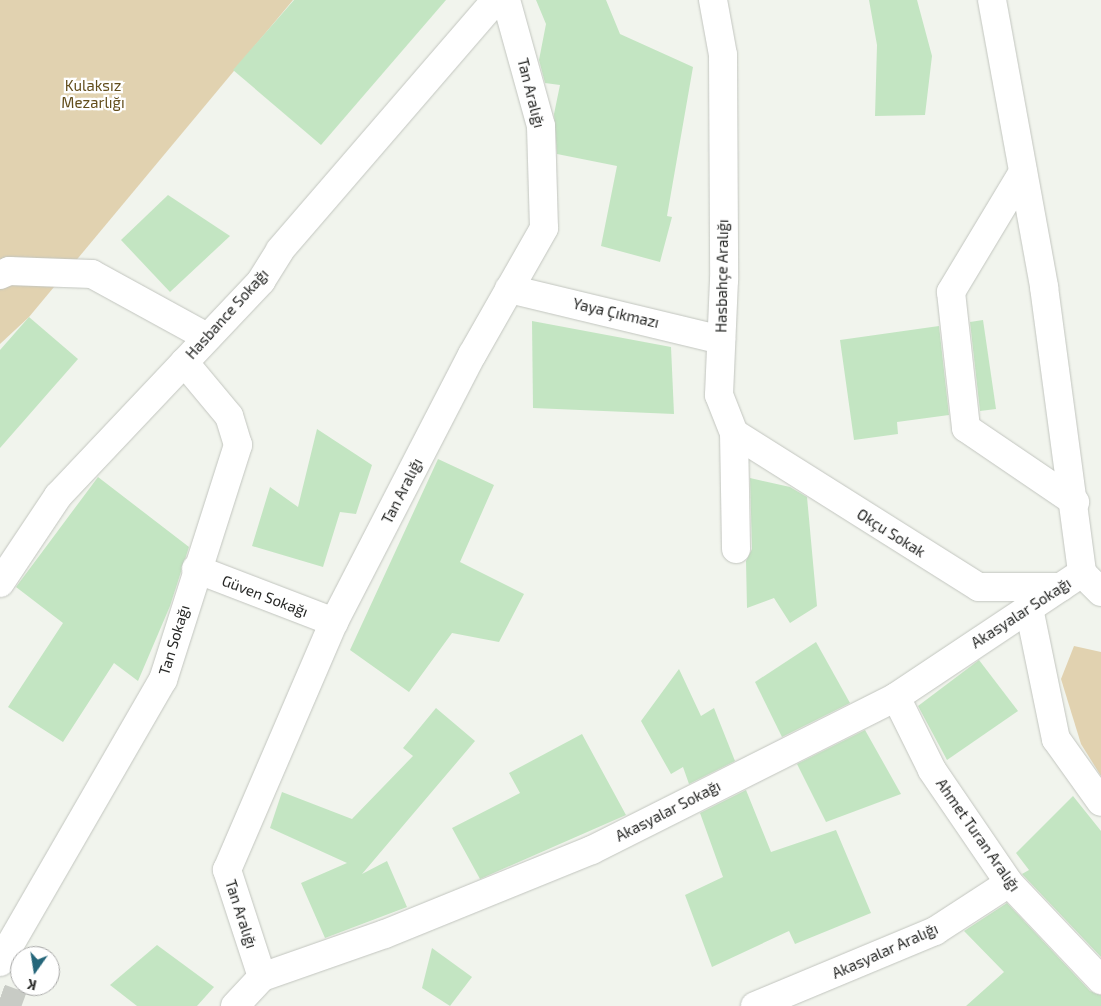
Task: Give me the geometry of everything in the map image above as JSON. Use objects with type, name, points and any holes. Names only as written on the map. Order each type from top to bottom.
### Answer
[{"type":"street","name":"Hasbance Sokağı","points":[[0,583],[58,496],[261,281],[280,250],[496,0]]},
{"type":"street","name":"Tan Aralığı","points":[[262,977],[227,870],[334,622],[509,289],[544,228],[541,126],[506,0]]},
{"type":"street","name":"Hasbahçe Aralığı","points":[[713,0],[724,55],[719,395],[734,433],[736,549]]},
{"type":"street","points":[[992,0],[1023,172],[1074,502],[1072,580],[1101,592]]},
{"type":"street","points":[[1023,172],[951,292],[966,428],[1074,502]]},
{"type":"street","points":[[0,275],[9,271],[92,274],[207,337]]},
{"type":"street","name":"Yaya Çıkmazı","points":[[509,289],[721,340]]},
{"type":"street","name":"Tan Sokağı","points":[[0,962],[163,680],[196,569],[238,445],[229,416],[184,362]]},
{"type":"street","name":"Okçu Sokak","points":[[734,433],[979,587],[1072,580]]},
{"type":"street","name":"Güven Sokağı","points":[[196,569],[334,622]]},
{"type":"street","name":"Akasyalar Sokağı","points":[[235,1006],[262,977],[386,934],[592,850],[896,697],[1072,580]]},
{"type":"street","points":[[1030,608],[1056,739],[1101,802]]},
{"type":"street","name":"Ahmet Turan Aralığı","points":[[896,697],[932,770],[1009,883],[1101,980]]},
{"type":"street","name":"Akasyalar Aralığı","points":[[754,1006],[935,931],[1009,883]]},
{"type":"green space","name":"Kulaksız Mezarlığı","points":[[0,0],[293,0],[29,317],[0,344]]},
{"type":"green space","points":[[1074,646],[1101,652],[1101,776],[1081,744],[1061,679]]},
{"type":"building","points":[[294,0],[446,0],[321,145],[233,70]]},
{"type":"building","points":[[536,0],[606,0],[620,34],[693,67],[667,216],[672,217],[660,262],[601,246],[617,166],[557,154],[554,114],[560,85],[545,83],[539,60],[546,24]]},
{"type":"building","points":[[869,0],[917,0],[932,56],[925,115],[875,116],[877,45]]},
{"type":"building","points":[[168,195],[230,236],[170,292],[121,240]]},
{"type":"building","points":[[29,317],[78,359],[0,448],[0,350]]},
{"type":"building","points":[[983,320],[996,409],[980,411],[970,322]]},
{"type":"building","points":[[532,321],[671,347],[674,414],[533,408]]},
{"type":"building","points":[[939,326],[949,415],[897,422],[898,434],[854,440],[840,340]]},
{"type":"building","points":[[317,429],[372,465],[356,514],[340,512],[323,567],[252,546],[270,487],[298,507]]},
{"type":"building","points":[[438,459],[494,485],[460,562],[524,594],[499,642],[452,633],[409,692],[350,650]]},
{"type":"building","points":[[98,477],[189,547],[170,606],[138,681],[114,663],[63,742],[8,707],[63,623],[16,587]]},
{"type":"building","points":[[750,478],[790,487],[807,497],[817,606],[790,623],[774,598],[747,608],[746,561],[752,549]]},
{"type":"building","points":[[816,642],[850,703],[782,737],[755,682]]},
{"type":"building","points":[[979,660],[1018,711],[947,760],[918,706]]},
{"type":"building","points":[[679,669],[701,716],[714,708],[735,761],[689,784],[683,767],[671,774],[641,721]]},
{"type":"building","points":[[436,708],[475,741],[362,874],[387,861],[407,907],[325,938],[301,883],[347,863],[270,828],[282,792],[352,819],[413,756],[403,748]]},
{"type":"building","points":[[865,730],[901,794],[826,822],[797,764]]},
{"type":"building","points":[[582,734],[626,815],[480,879],[452,828],[520,793],[509,773]]},
{"type":"building","points":[[746,790],[771,852],[836,830],[871,913],[795,944],[789,931],[712,967],[685,895],[723,877],[700,813]]},
{"type":"building","points":[[1073,796],[1101,831],[1101,957],[1022,874],[1029,870],[1016,853]]},
{"type":"building","points":[[1007,903],[1090,991],[1101,995],[1101,1006],[966,1006],[1004,972],[964,931]]},
{"type":"building","points":[[157,945],[214,987],[197,1006],[137,1006],[110,985]]},
{"type":"building","points":[[432,948],[472,977],[450,1006],[422,988]]},
{"type":"tunnel","points":[[0,998],[22,1006]]}]
